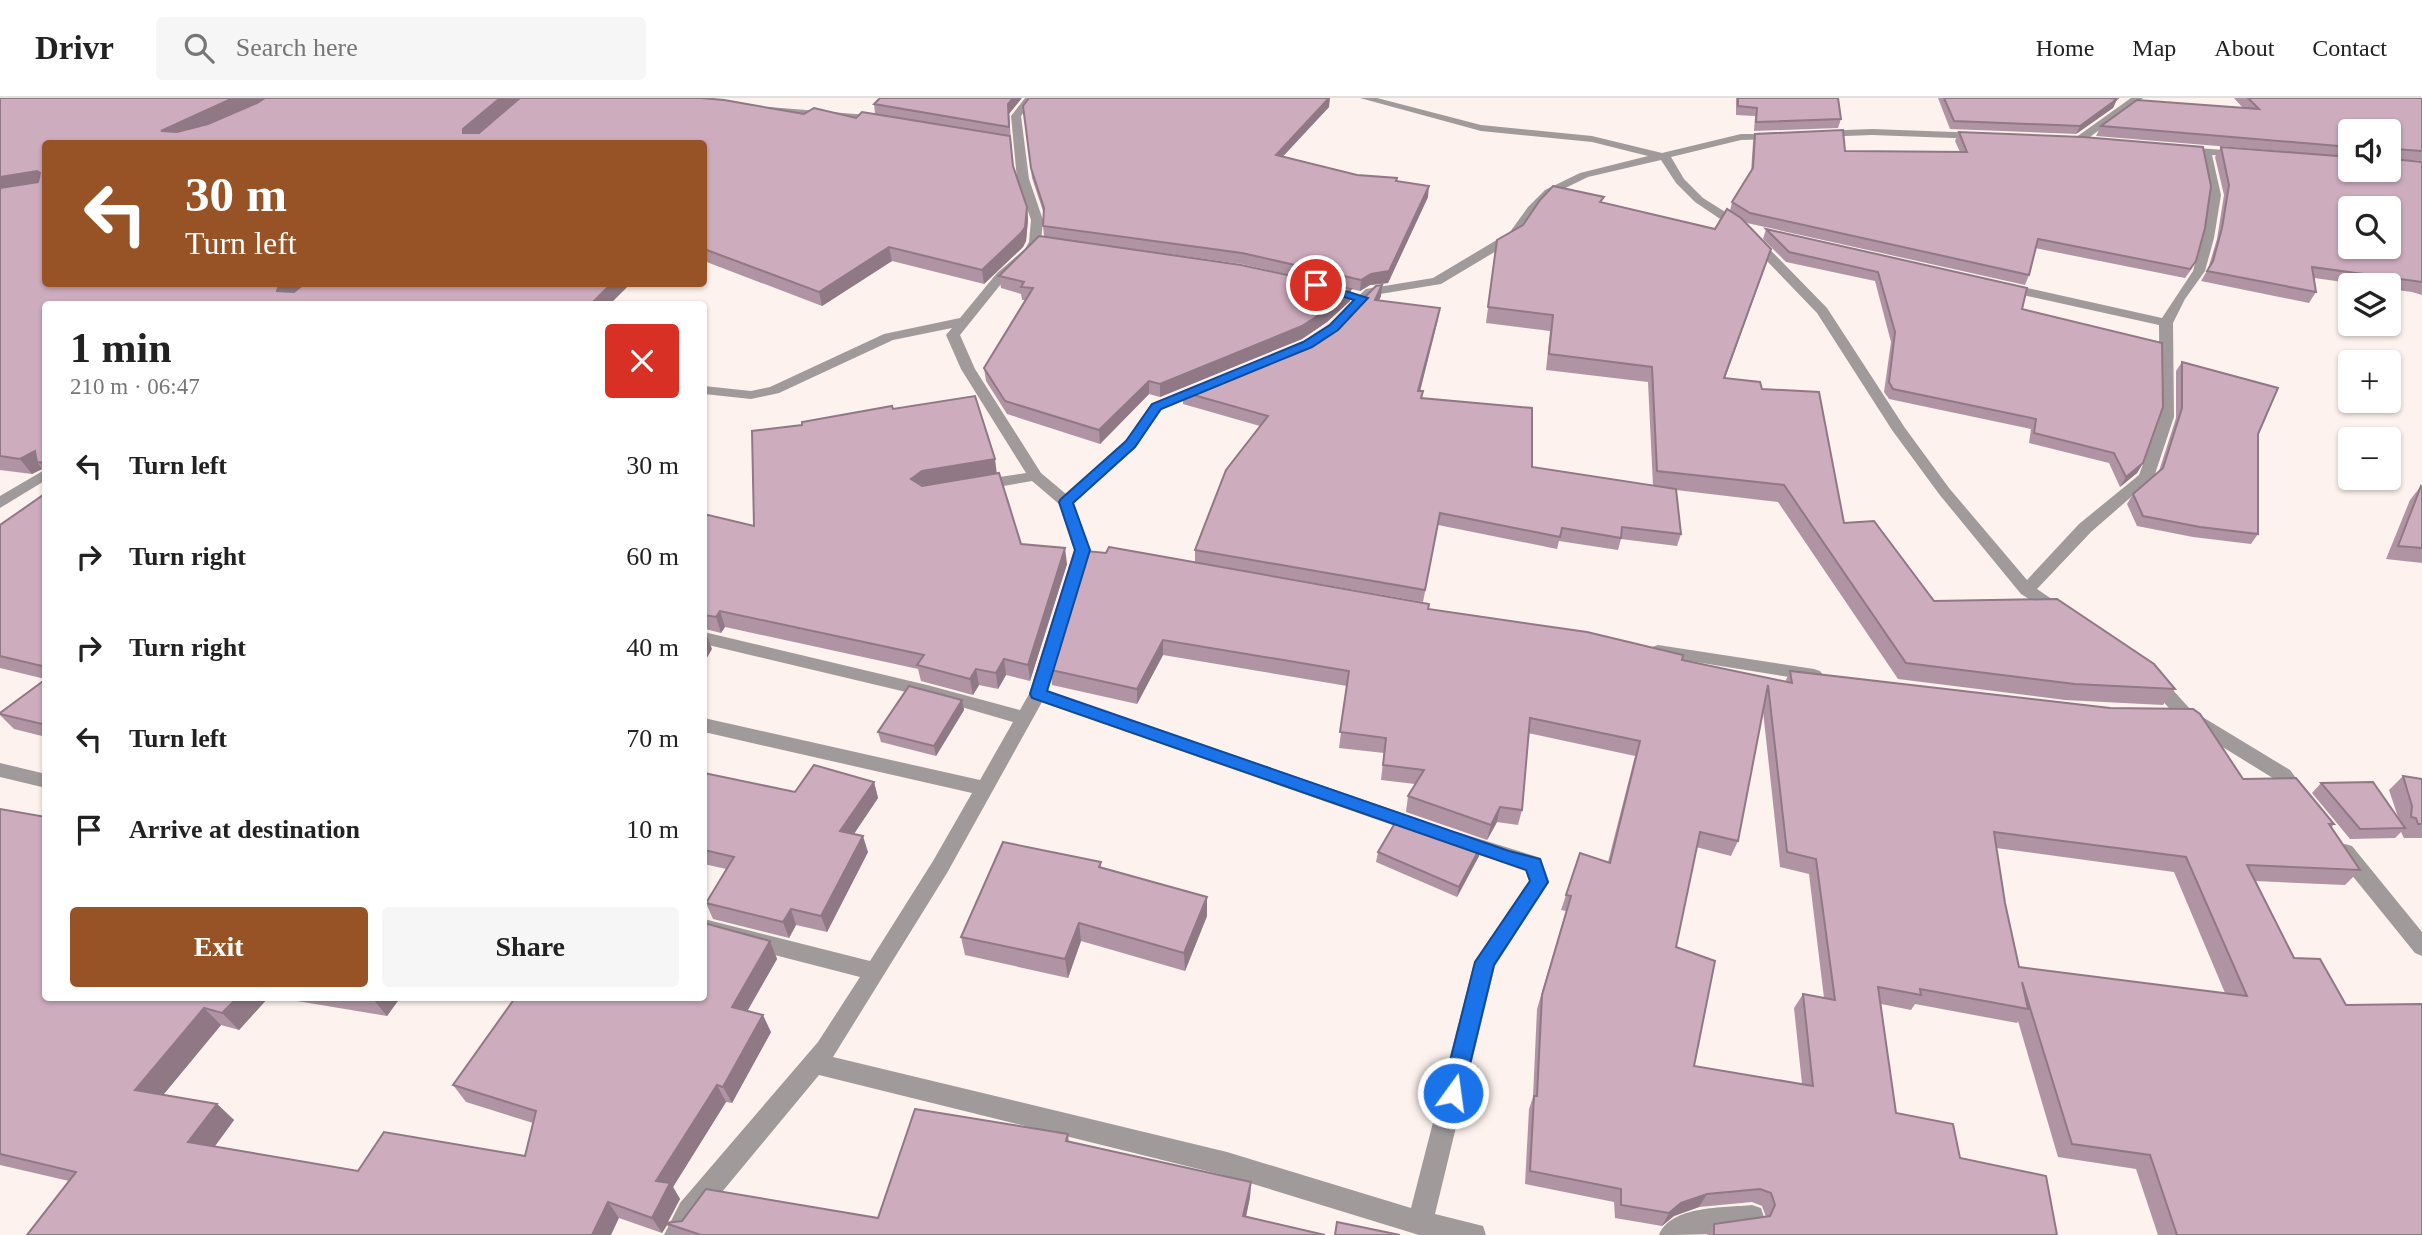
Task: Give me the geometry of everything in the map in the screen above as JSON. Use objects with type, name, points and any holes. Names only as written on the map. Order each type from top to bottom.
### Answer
[{"type":"street","points":[[676,1235],[689,1212],[814,1063],[940,867],[1038,694],[1089,552],[1066,502],[1035,476],[968,369],[953,335],[1001,276],[1042,243],[1012,144],[1016,116],[1030,98]]},
{"type":"street","points":[[1365,98],[1481,128],[1592,139],[1665,158],[1674,167],[1680,181],[1699,200],[1742,228],[1822,311],[1929,471],[2027,590],[2072,621]]},
{"type":"street","points":[[2079,140],[2138,98]]},
{"type":"street","points":[[753,108],[896,121]]},
{"type":"street","points":[[1807,135],[1872,132],[1997,137]]},
{"type":"street","points":[[1308,344],[1334,327],[1356,297],[1370,292],[1437,281],[1514,235],[1532,209],[1549,192],[1572,181],[1741,137],[1794,135]]},
{"type":"street","points":[[2066,139],[2092,141]]},
{"type":"street","points":[[2168,149],[2245,155]]},
{"type":"street","points":[[2027,590],[2085,528],[2146,477],[2167,417],[2166,323],[2179,298],[2199,271],[2208,238],[2215,195],[2206,152]]},
{"type":"street","points":[[1742,228],[1769,234]]},
{"type":"street","points":[[1994,285],[2166,323]]},
{"type":"street","points":[[707,390],[751,395],[774,390],[889,337],[965,321]]},
{"type":"street","points":[[1066,502],[1130,444],[1156,407],[1219,381]]},
{"type":"street","points":[[966,487],[1035,476]]},
{"type":"street","points":[[0,503],[42,477]]},
{"type":"street","points":[[707,639],[927,691],[1024,718]]},
{"type":"street","points":[[1647,649],[1837,679]]},
{"type":"street","points":[[2139,668],[2150,675],[2185,715],[2283,775],[2309,807]]},
{"type":"street","points":[[1038,694],[1508,858],[1534,864],[1539,882],[1485,962],[1420,1223]]},
{"type":"street","points":[[2161,715],[2185,715]]},
{"type":"street","points":[[707,726],[984,788]]},
{"type":"street","points":[[0,770],[42,780]]},
{"type":"street","points":[[2335,839],[2422,947]]},
{"type":"street","points":[[707,929],[874,971]]},
{"type":"street","points":[[814,1063],[1227,1164],[1420,1223],[1474,1235]]},
{"type":"street","points":[[1671,1235],[1684,1226],[1752,1217]]},
{"type":"building","points":[[0,98],[233,98],[161,131],[177,132],[208,124],[265,98],[500,98],[463,129],[463,133],[479,133],[520,98],[701,98],[804,114],[814,108],[856,118],[862,112],[1010,136],[1013,166],[1027,207],[1025,227],[1021,233],[982,270],[889,247],[819,292],[707,250],[707,140],[42,140],[42,287],[279,287],[277,291],[294,292],[300,287],[608,287],[594,301],[42,301],[42,463],[37,462],[35,451],[20,459],[0,456],[0,188],[38,182],[40,173],[37,171],[0,177]]},
{"type":"building","points":[[880,98],[1013,98],[1008,104],[1009,127],[874,104]]},
{"type":"building","points":[[1029,98],[1329,98],[1276,155],[1357,175],[1397,178],[1396,181],[1429,186],[1389,271],[1371,274],[1361,280],[1242,253],[1043,226],[1044,208],[1031,168],[1023,106]]},
{"type":"building","points":[[1738,98],[1838,98],[1841,119],[1756,122],[1757,108],[1738,106]]},
{"type":"building","points":[[1944,98],[2117,99],[2080,126],[1954,121]]},
{"type":"building","points":[[2248,98],[2422,98],[2422,151],[2401,149],[2401,119],[2338,119],[2338,146],[2101,126],[2137,100],[2259,109]]},
{"type":"building","points":[[1843,130],[1845,151],[1967,152],[1959,132],[2083,137],[2203,147],[2211,186],[2205,228],[2196,261],[2190,269],[2038,239],[2029,275],[1750,213],[1732,202],[1753,168],[1755,134]]},
{"type":"building","points":[[2221,147],[2338,156],[2338,182],[2401,182],[2401,160],[2422,162],[2422,282],[2401,279],[2401,273],[2356,273],[2312,267],[2316,292],[2207,271],[2213,261],[2222,228],[2229,185]]},
{"type":"building","points":[[1553,186],[1604,197],[1600,202],[1715,229],[1727,209],[1741,218],[1771,249],[1724,378],[1760,382],[1762,389],[1819,392],[1844,523],[1874,521],[1934,601],[2057,599],[2154,664],[2175,689],[2075,684],[1906,663],[1784,485],[1657,471],[1652,367],[1549,354],[1553,315],[1488,307],[1497,240],[1523,225]]},
{"type":"building","points":[[1766,229],[2027,288],[2022,309],[2162,343],[2163,407],[2143,463],[2126,477],[2114,453],[2034,433],[2036,419],[1893,389],[1889,382],[1895,332],[1878,272],[1789,252]]},
{"type":"building","points":[[1039,236],[1241,265],[1351,289],[1328,309],[1302,326],[1160,384],[1149,381],[1099,430],[1005,401],[984,368],[1033,288],[1021,287],[1024,282],[999,276]]},
{"type":"building","points":[[1382,285],[1375,300],[1440,308],[1418,391],[1423,391],[1421,398],[1532,408],[1532,467],[1676,489],[1681,534],[1622,527],[1621,538],[1562,528],[1560,537],[1440,513],[1425,590],[1195,550],[1226,470],[1268,416],[1183,392],[1315,338],[1342,320],[1376,286]]},
{"type":"building","points":[[2182,362],[2278,388],[2258,434],[2258,534],[2143,516],[2133,494],[2163,468],[2182,408]]},
{"type":"building","points":[[975,396],[995,459],[922,471],[911,479],[922,486],[999,473],[1021,544],[1065,548],[1028,665],[1004,659],[996,673],[976,669],[970,679],[917,665],[924,655],[720,611],[716,617],[707,616],[707,515],[754,526],[752,431],[802,425],[802,422],[892,406],[893,409]]},
{"type":"building","points":[[2421,486],[2422,548],[2398,546]]},
{"type":"building","points":[[42,496],[42,666],[0,656],[0,525]]},
{"type":"building","points":[[1109,547],[1429,604],[1428,609],[1587,632],[1683,655],[1682,660],[1792,683],[1790,671],[2110,708],[2193,709],[2200,714],[2243,779],[2296,778],[2334,824],[2329,824],[2360,870],[2247,865],[2294,958],[2320,959],[2346,1005],[2422,1004],[2422,1235],[2177,1235],[2150,1155],[2072,1144],[2022,982],[2028,1009],[1920,989],[1921,995],[1878,987],[1896,1113],[1953,1124],[1960,1158],[2046,1176],[2057,1235],[1714,1235],[1714,1224],[1770,1216],[1775,1205],[1771,1193],[1760,1189],[1707,1194],[1681,1203],[1669,1213],[1621,1205],[1621,1189],[1530,1171],[1542,995],[1571,896],[1566,895],[1580,853],[1610,863],[1640,741],[1530,718],[1522,810],[1500,807],[1491,825],[1408,796],[1424,770],[1383,765],[1386,738],[1340,732],[1349,671],[1163,640],[1137,689],[1051,670],[1086,551],[1106,553]],"holes":[[[1768,685],[1787,852],[1816,859],[1835,1000],[1803,994],[1813,1086],[1694,1066],[1715,961],[1676,947],[1700,832],[1738,841]],[[1994,832],[2186,857],[2247,996],[2019,967],[2005,903]]]},
{"type":"building","points":[[42,682],[42,724],[0,713]]},
{"type":"building","points":[[909,686],[962,700],[934,746],[878,732]]},
{"type":"building","points":[[814,765],[874,782],[840,831],[863,836],[821,916],[791,909],[783,922],[707,903],[734,857],[707,851],[707,774],[795,792]]},
{"type":"building","points":[[2403,776],[2422,779],[2422,824],[2418,824],[2416,818],[2411,817],[2412,806]]},
{"type":"building","points":[[2373,782],[2405,828],[2360,829],[2321,783]]},
{"type":"building","points":[[0,809],[42,816],[42,1001],[234,1001],[222,1013],[204,1008],[135,1090],[217,1104],[188,1142],[358,1171],[384,1132],[525,1156],[536,1111],[453,1085],[513,1001],[707,1001],[707,924],[770,941],[732,1007],[763,1015],[723,1087],[717,1085],[656,1181],[670,1183],[652,1218],[608,1202],[592,1235],[27,1235],[76,1172],[0,1154]]},
{"type":"building","points":[[1398,818],[1481,846],[1459,887],[1378,852]]},
{"type":"building","points":[[1003,842],[1101,862],[1099,867],[1207,897],[1184,953],[1079,923],[1065,959],[961,937]]},
{"type":"building","points":[[915,1109],[1068,1134],[1066,1141],[1251,1182],[1243,1216],[1325,1235],[701,1235],[665,1223],[682,1221],[706,1189],[878,1218]]},
{"type":"building","points":[[1337,1222],[1400,1235],[1335,1235]]},
{"type":"route","points":[[1316,285],[1362,298],[1334,327],[1308,344],[1156,407],[1130,444],[1066,502],[1082,550],[1038,694],[1508,858],[1534,864],[1539,882],[1485,962],[1453,1093]]}]
